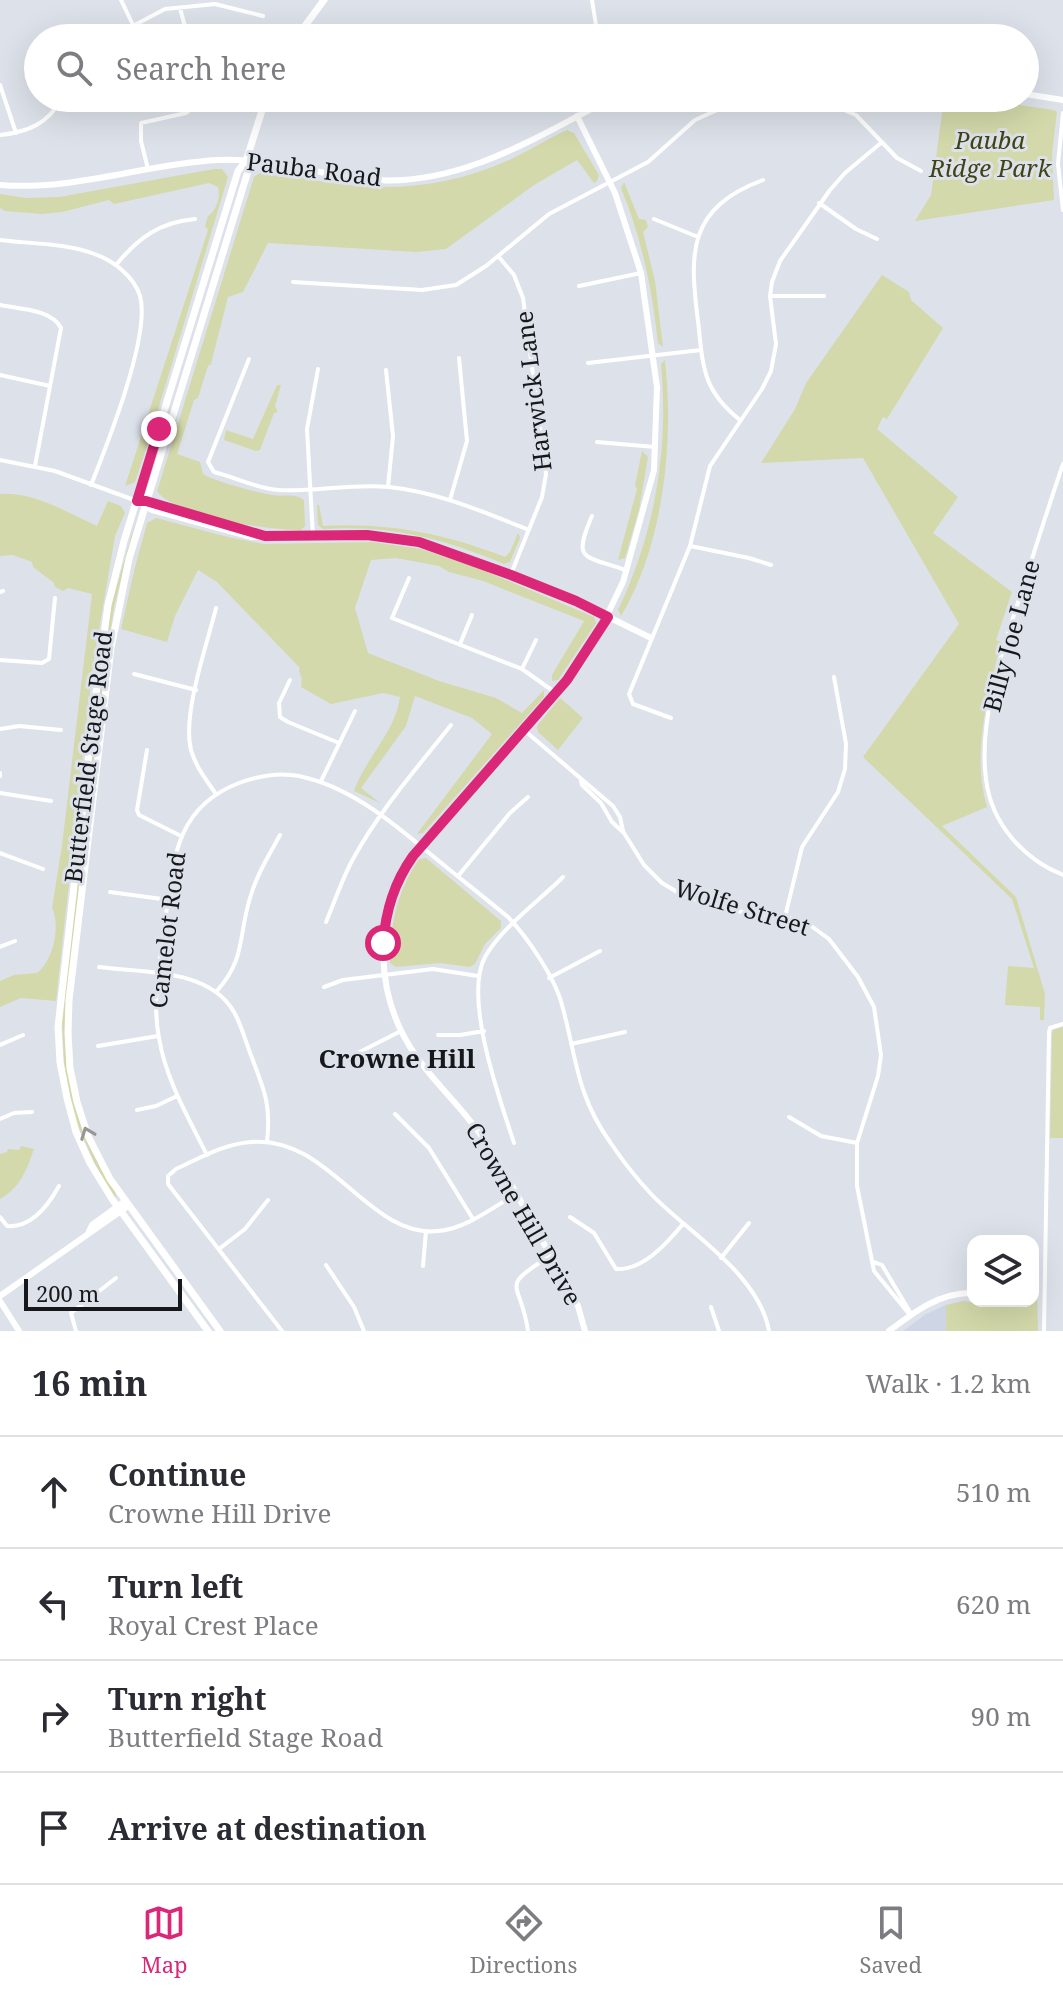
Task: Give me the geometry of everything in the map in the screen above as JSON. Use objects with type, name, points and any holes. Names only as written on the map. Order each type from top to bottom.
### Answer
[{"type":"main road","points":[[306,24],[324,0]]},
{"type":"main road","name":"Butterfield Stage Road","points":[[208,1331],[119,1209],[90,1163],[71,1117],[62,1079],[58,1027],[102,643],[113,586],[238,171],[246,161],[262,112]]},
{"type":"main road","name":"Butterfield Stage Road","points":[[220,1331],[126,1203],[98,1157],[81,1116],[70,1068],[68,1021],[111,648],[125,572],[248,171],[246,161]]},
{"type":"street","points":[[121,0],[133,24]]},
{"type":"street","points":[[592,0],[596,24]]},
{"type":"street","points":[[135,24],[165,9],[215,4],[263,16]]},
{"type":"street","points":[[180,8],[184,24]]},
{"type":"street","points":[[0,85],[16,133]]},
{"type":"street","points":[[1039,96],[1063,100]]},
{"type":"street","points":[[0,135],[37,127],[54,112]]},
{"type":"street","points":[[149,169],[141,141],[141,123],[187,112]]},
{"type":"street","name":"Pauba Road","points":[[0,185],[63,185],[204,161],[246,161],[378,180],[417,178],[451,173],[515,150],[585,112]]},
{"type":"street","points":[[293,282],[440,289],[472,277],[549,214],[656,157],[688,126],[710,112]]},
{"type":"street","points":[[849,112],[856,115],[897,158],[921,171]]},
{"type":"street","points":[[1063,113],[1058,164],[1063,210]]},
{"type":"street","name":"Crowne Hill Drive","points":[[577,116],[629,229],[641,273],[658,410],[657,447],[648,498],[627,571],[608,617],[556,693],[404,868],[388,905],[383,943],[385,975],[401,1031],[419,1059],[472,1121],[578,1306],[585,1331]]},
{"type":"street","points":[[671,718],[633,704],[629,699],[690,546],[710,466],[767,381],[775,359],[770,296],[772,282],[780,261],[819,203],[845,173],[882,142]]},
{"type":"street","points":[[740,420],[716,399],[708,384],[692,267],[698,237],[712,212],[742,188],[763,180]]},
{"type":"street","points":[[819,203],[856,229],[877,239]]},
{"type":"street","points":[[116,265],[140,240],[158,227],[195,219]]},
{"type":"street","points":[[654,219],[698,237]]},
{"type":"street","points":[[0,240],[80,249],[116,265],[130,278],[139,293],[142,325],[130,371],[91,485]]},
{"type":"street","name":"Harwick Lane","points":[[498,256],[514,275],[523,298],[546,474],[542,497],[511,575]]},
{"type":"street","points":[[579,286],[641,273]]},
{"type":"street","points":[[770,296],[824,296]]},
{"type":"street","points":[[0,305],[47,315],[57,320],[61,328],[35,466]]},
{"type":"street","points":[[588,363],[701,350]]},
{"type":"street","points":[[450,500],[467,441],[459,358]]},
{"type":"street","points":[[249,359],[208,462],[214,472],[268,489],[388,487],[450,500],[529,530]]},
{"type":"street","points":[[313,537],[307,429],[318,369]]},
{"type":"street","points":[[386,370],[393,436],[388,487]]},
{"type":"street","points":[[0,375],[50,386]]},
{"type":"street","points":[[597,442],[657,447]]},
{"type":"street","points":[[0,460],[35,466],[145,504],[265,536],[367,535],[419,542],[576,601],[651,638]]},
{"type":"street","name":"Billy Joe Lane","points":[[1063,464],[1003,648],[985,756],[989,794],[1002,826],[1025,853],[1063,875]]},
{"type":"street","points":[[592,516],[580,544],[582,551],[589,557],[627,571]]},
{"type":"street","points":[[690,546],[771,565]]},
{"type":"street","points":[[409,578],[392,618],[522,669],[556,693]]},
{"type":"street","points":[[0,660],[9,658],[42,663],[49,659],[55,598]]},
{"type":"street","points":[[216,608],[190,718],[189,739],[198,767],[216,794]]},
{"type":"street","points":[[460,644],[472,615]]},
{"type":"street","points":[[522,669],[536,640]]},
{"type":"street","points":[[134,674],[196,690]]},
{"type":"street","points":[[785,917],[802,847],[808,833],[838,792],[845,769],[846,744],[834,677]]},
{"type":"street","points":[[290,680],[279,703],[280,717],[339,743]]},
{"type":"street","points":[[320,782],[355,711]]},
{"type":"street","points":[[326,922],[353,859],[382,815],[451,725]]},
{"type":"street","points":[[0,729],[19,726],[61,730]]},
{"type":"street","name":"Wolfe Street","points":[[524,730],[581,781],[624,833],[653,875],[673,890],[735,911],[807,923],[829,939],[858,977],[874,1007],[881,1041],[880,1065],[857,1143],[857,1186],[874,1271],[910,1315]]},
{"type":"street","points":[[147,750],[137,810],[139,815],[181,836]]},
{"type":"street","name":"Camelot Road","points":[[207,1155],[177,1096],[165,1064],[158,1036],[155,1001],[172,867],[181,836],[195,813],[216,794],[246,780],[268,775],[296,776],[320,782],[382,815],[514,924],[562,1003],[584,1098],[592,1117],[650,1193],[749,1285],[764,1312],[769,1331]]},
{"type":"street","name":"Wolfe Street","points":[[581,781],[585,781],[613,806],[624,833]]},
{"type":"street","points":[[0,793],[51,801]]},
{"type":"street","points":[[458,876],[510,813],[528,797]]},
{"type":"street","points":[[216,992],[238,958],[253,889],[280,835]]},
{"type":"street","points":[[0,853],[43,869]]},
{"type":"street","points":[[514,1143],[493,1079],[477,992],[478,976],[489,951],[563,877]]},
{"type":"street","points":[[110,892],[169,900]]},
{"type":"street","points":[[0,947],[15,941]]},
{"type":"street","points":[[549,978],[600,951]]},
{"type":"street","points":[[99,967],[188,979],[216,992],[226,1001],[238,1020],[268,1100],[267,1142]]},
{"type":"street","points":[[324,987],[343,980],[433,969],[478,976]]},
{"type":"street","points":[[1044,1331],[1050,1028],[1063,1024]]},
{"type":"street","points":[[326,1069],[401,1031]]},
{"type":"street","points":[[438,1035],[484,1031]]},
{"type":"street","points":[[571,1044],[625,1032]]},
{"type":"street","points":[[0,1045],[23,1035]]},
{"type":"street","points":[[98,1046],[158,1036]]},
{"type":"street","points":[[137,1110],[156,1106],[177,1096]]},
{"type":"street","points":[[0,1119],[14,1113],[32,1112]]},
{"type":"street","points":[[395,1114],[429,1148],[473,1219]]},
{"type":"street","points":[[789,1117],[821,1136],[857,1143]]},
{"type":"street","points":[[282,1331],[168,1184],[168,1176],[176,1169],[239,1143],[267,1142],[292,1147],[306,1154],[386,1216],[426,1231],[448,1230],[516,1194]]},
{"type":"street","points":[[0,1217],[7,1226],[18,1227],[47,1207],[59,1186]]},
{"type":"street","points":[[219,1249],[245,1229],[268,1200]]},
{"type":"street","points":[[19,1331],[0,1298],[89,1231],[92,1225],[126,1203]]},
{"type":"street","points":[[570,1217],[594,1233],[616,1269],[626,1270],[659,1251],[683,1224]]},
{"type":"street","points":[[721,1258],[749,1223]]},
{"type":"street","points":[[423,1266],[426,1231]]},
{"type":"street","points":[[528,1331],[515,1288],[517,1280],[521,1274],[550,1256]]},
{"type":"street","name":"Wolfe Street","points":[[874,1261],[885,1270],[910,1315]]},
{"type":"street","points":[[326,1265],[354,1307],[364,1331]]},
{"type":"street","points":[[75,1328],[71,1313],[116,1278]]},
{"type":"street","points":[[889,1331],[910,1315],[947,1296],[967,1294]]},
{"type":"street","points":[[711,1307],[719,1331]]},
{"type":"shaded area","points":[[946,1305],[946,1331],[903,1331],[926,1314]]},
{"type":"green space","name":"Pauba Ridge Park","points":[[1039,108],[1057,112],[1052,154],[1054,200],[915,221],[931,195],[942,112],[1039,112]]},
{"type":"green space","points":[[567,130],[574,133],[599,175],[594,183],[577,160],[534,185],[446,249],[416,252],[268,243],[243,292],[228,297],[211,364],[198,398],[194,400],[177,454],[200,462],[203,474],[216,480],[257,492],[304,500],[305,526],[301,530],[247,525],[202,515],[167,500],[157,491],[254,177],[263,171],[368,187],[446,181],[510,159]]},
{"type":"green space","points":[[222,169],[228,177],[135,482],[125,486],[208,230],[205,226],[208,216],[217,203],[218,187],[209,183],[114,204],[109,200],[42,214],[5,211],[0,208],[0,194],[26,198],[59,197]]},
{"type":"green space","points":[[624,182],[639,219],[646,220],[648,227],[643,232],[655,281],[663,347],[658,343],[640,245],[621,188]]},
{"type":"green space","points":[[882,275],[909,292],[911,300],[943,328],[887,419],[883,417],[877,429],[958,497],[933,533],[1012,592],[996,640],[1001,642],[983,725],[982,787],[987,807],[942,826],[1016,897],[1045,994],[1044,1020],[1040,1020],[1040,1007],[1005,1005],[1008,966],[1034,968],[1012,899],[863,757],[959,624],[863,458],[761,463],[795,409],[806,383]]},
{"type":"green space","points":[[665,360],[668,424],[662,492],[647,557],[636,588],[621,616],[618,610],[641,551],[656,490],[663,428],[661,364]]},
{"type":"green space","points":[[277,385],[281,385],[275,406],[278,412],[274,413],[260,450],[224,440],[226,430],[253,439]]},
{"type":"green space","points":[[642,451],[648,457],[639,510],[625,558],[618,560],[637,489],[635,485]]},
{"type":"green space","points":[[0,494],[26,496],[97,526],[108,501],[121,506],[125,513],[115,536],[93,665],[56,1001],[21,998],[0,1007],[0,981],[14,975],[37,973],[43,968],[54,943],[56,924],[52,908],[92,594],[68,588],[63,591],[33,567],[32,562],[13,555],[0,556]]},
{"type":"green space","points":[[317,505],[323,526],[370,526],[416,531],[505,557],[518,533],[520,538],[510,562],[504,564],[416,535],[371,529],[323,529],[318,525]]},
{"type":"green space","points":[[137,517],[114,607],[105,668],[79,899],[67,1061],[103,1172],[115,1191],[116,1200],[99,1173],[76,1121],[65,1082],[62,1018],[111,606]]},
{"type":"green space","points":[[156,518],[264,544],[372,542],[421,549],[478,568],[594,617],[596,623],[558,680],[552,681],[552,675],[584,621],[439,566],[396,558],[371,560],[355,608],[368,653],[439,681],[496,698],[522,713],[544,690],[544,697],[423,833],[417,834],[492,734],[472,718],[415,696],[406,726],[361,788],[380,803],[354,791],[392,722],[400,697],[383,693],[331,704],[301,687],[300,668],[217,582],[198,570],[175,616],[167,642],[121,629],[147,523]]},
{"type":"green space","points":[[560,698],[583,718],[558,750],[538,732],[537,726]]},
{"type":"green space","points":[[426,858],[501,921],[501,928],[485,944],[475,964],[470,967],[440,963],[396,967],[390,963],[391,935],[400,896],[419,859]]},
{"type":"green space","points":[[1063,1027],[1063,1138],[1050,1138],[1052,1034],[1053,1030]]},
{"type":"green space","points":[[21,1146],[34,1149],[18,1184],[0,1199],[0,1154],[8,1149],[19,1150]]},
{"type":"green space","points":[[967,1302],[967,1307],[1037,1307],[1038,1331],[946,1331],[946,1305]]},
{"type":"district","name":"Crowne Hill","points":[[397,1059]]},
{"type":"route","points":[[159,429],[137,501],[265,536],[367,535],[419,542],[511,575],[608,617],[567,680],[404,868],[388,905],[383,943]]}]
